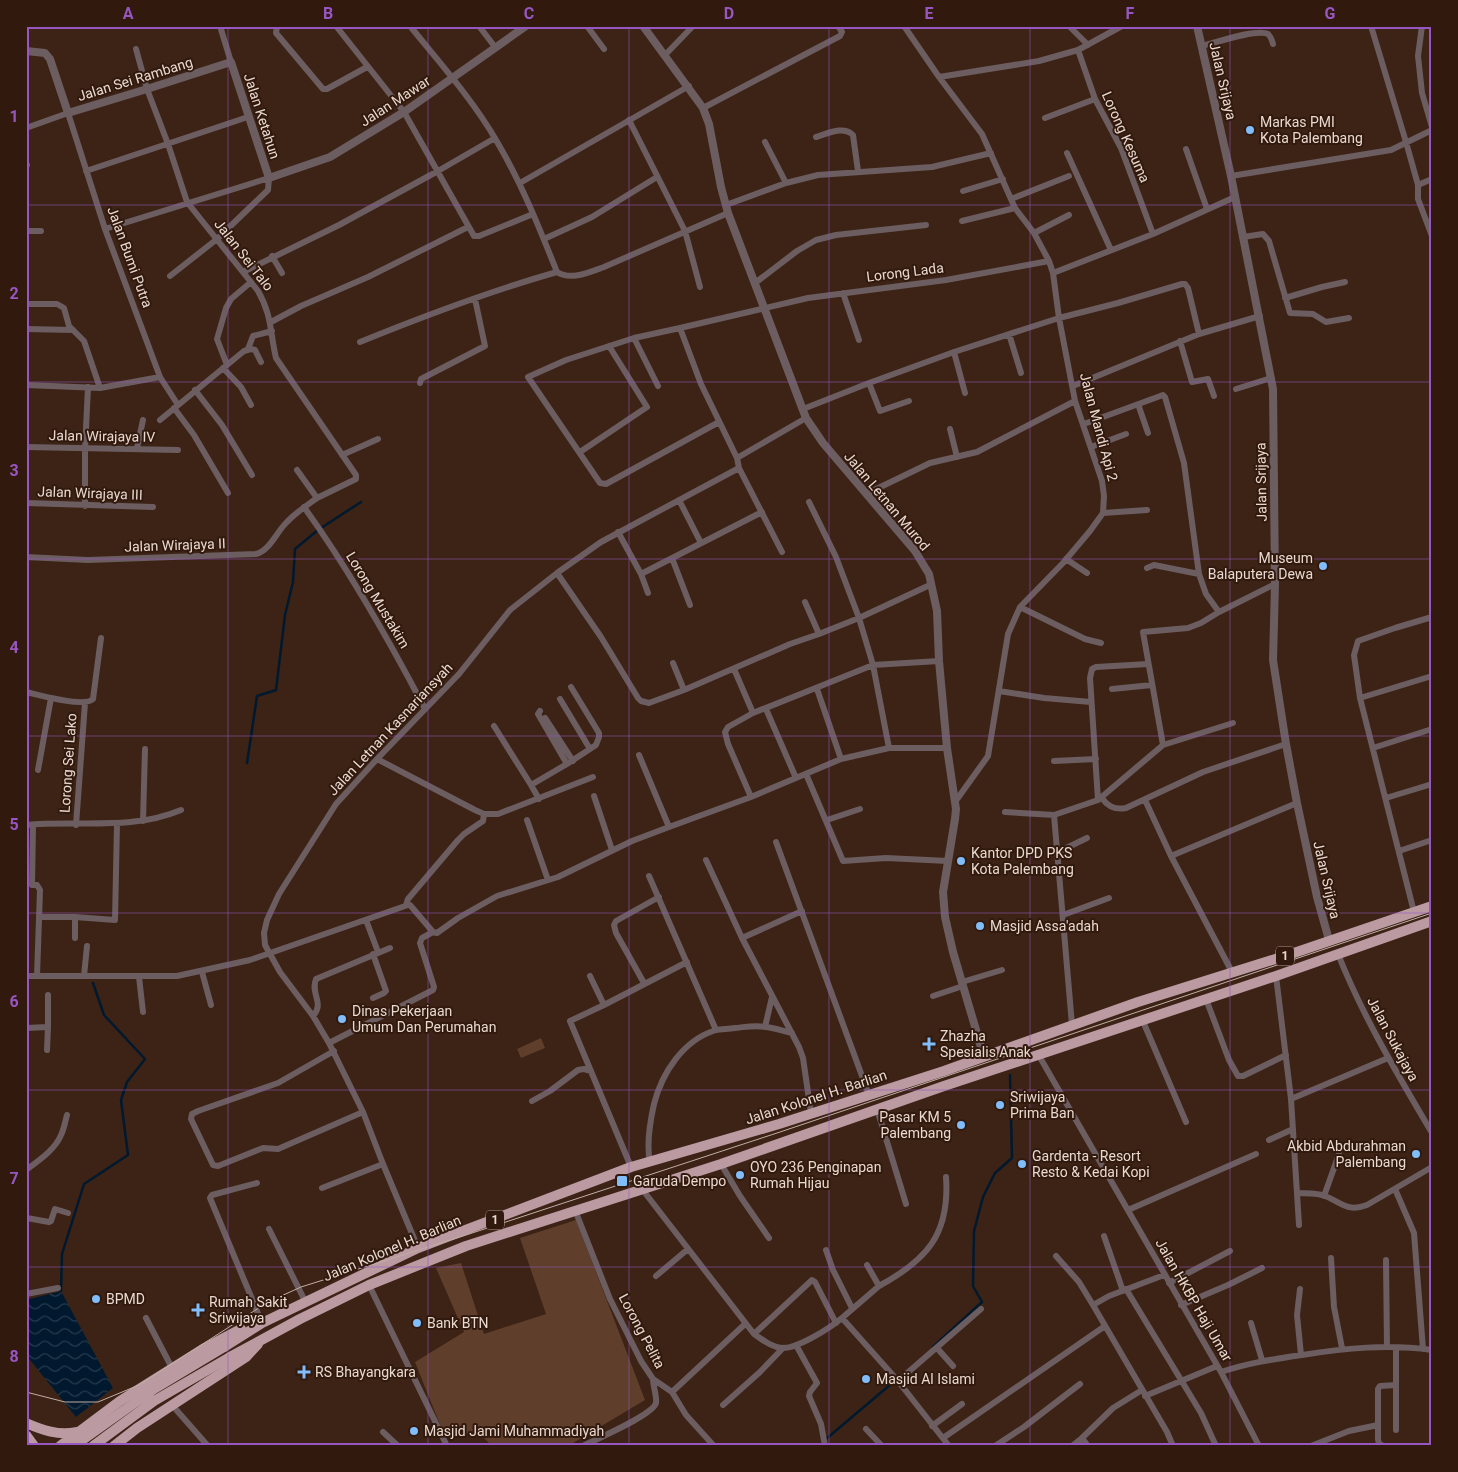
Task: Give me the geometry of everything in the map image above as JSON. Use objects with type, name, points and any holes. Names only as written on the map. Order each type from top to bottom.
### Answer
[{"type":"highway","name":"Jalan Kolonel H. Barlian","points":[[74,1446],[154,1389],[260,1324],[418,1248],[631,1167],[811,1114],[984,1057],[1138,1002],[1432,906]]},
{"type":"highway","name":"1","points":[[642,1189],[721,1164],[1142,1019],[1276,976],[1432,921]]},
{"type":"highway","points":[[779,1124],[784,1142]]},
{"type":"highway","name":"Jalan Kolonel H. Barlian","points":[[93,1446],[154,1402],[230,1356],[369,1285],[466,1246],[642,1189]]},
{"type":"highway","points":[[60,1446],[120,1401],[172,1368],[244,1327],[260,1324]]},
{"type":"highway","points":[[114,1446],[137,1428],[246,1357],[262,1339]]},
{"type":"highway","points":[[120,1401],[115,1411],[115,1418],[125,1429],[137,1428]]},
{"type":"highway","points":[[26,1424],[42,1430],[60,1433],[78,1431]]},
{"type":"highway","points":[[26,1435],[34,1446]]},
{"type":"street","points":[[220,26],[231,62]]},
{"type":"street","points":[[278,26],[276,32],[323,89],[367,67]]},
{"type":"street","points":[[336,26],[404,112],[474,236],[477,237],[533,214]]},
{"type":"street","points":[[410,26],[452,78],[495,138],[520,183],[557,272],[562,276],[584,274],[604,267],[786,183],[818,175],[932,167],[991,153]]},
{"type":"street","points":[[478,26],[495,47]]},
{"type":"street","name":"Jalan Mawar","points":[[269,178],[330,157],[404,112],[526,26]]},
{"type":"street","points":[[586,26],[604,49]]},
{"type":"street","name":"Jalan Letnan Murod","points":[[643,26],[689,86],[703,108],[727,209],[806,418],[822,443],[915,551],[929,574],[938,619],[939,661],[947,748],[955,802],[955,819],[943,892],[945,917],[962,984],[984,1057]]},
{"type":"street","points":[[666,55],[694,26]]},
{"type":"street","points":[[703,108],[840,36],[842,32],[838,26]]},
{"type":"street","name":"Jalan Mandi Api 2","points":[[904,26],[982,134],[1015,208],[1034,232],[1049,261],[1053,273],[1059,318],[1076,401],[1102,481],[1104,496],[1103,513]]},
{"type":"street","points":[[1069,26],[1088,45]]},
{"type":"street","points":[[939,77],[1039,61],[1078,50],[1122,26]]},
{"type":"street","name":"Jalan Srijaya","points":[[1197,26],[1231,176],[1273,389],[1275,584],[1273,660],[1297,803],[1317,897],[1329,940]]},
{"type":"street","points":[[1371,26],[1418,185],[1418,199],[1432,236]]},
{"type":"street","points":[[1231,176],[1391,150],[1432,128],[1422,93],[1418,56],[1422,26]]},
{"type":"street","points":[[1202,46],[1258,33],[1268,34],[1274,44]]},
{"type":"street","name":"Jalan Sei Talo","points":[[136,49],[147,89],[187,202],[251,282],[266,304],[271,322],[274,351],[282,368],[356,475],[356,479],[317,498],[304,507]]},
{"type":"street","name":"Lorong Kesuma","points":[[1078,50],[1095,99],[1120,148],[1153,234]]},
{"type":"street","name":"Jalan Sei Rambang","points":[[26,51],[45,53],[50,59],[68,113],[231,62]]},
{"type":"street","name":"Jalan Ketahun","points":[[231,62],[269,178]]},
{"type":"street","points":[[520,183],[689,86]]},
{"type":"street","points":[[1045,118],[1095,99]]},
{"type":"street","points":[[26,128],[68,113]]},
{"type":"street","name":"Jalan Bumi Putra","points":[[68,113],[105,228],[160,378],[228,493]]},
{"type":"street","points":[[86,171],[248,117]]},
{"type":"street","points":[[629,120],[685,231],[700,287]]},
{"type":"street","points":[[816,137],[843,129],[853,135],[858,171]]},
{"type":"street","points":[[243,272],[272,256],[339,225],[495,138]]},
{"type":"street","points":[[765,142],[786,183]]},
{"type":"street","points":[[1186,149],[1206,209]]},
{"type":"street","points":[[1067,153],[1111,250]]},
{"type":"street","points":[[1011,199],[1069,176]]},
{"type":"street","points":[[544,239],[592,217],[657,177]]},
{"type":"street","points":[[105,228],[269,178],[268,190],[217,240],[170,276]]},
{"type":"street","points":[[963,191],[1002,179]]},
{"type":"street","points":[[1418,185],[1432,179]]},
{"type":"street","points":[[1053,273],[1153,234],[1235,197]]},
{"type":"street","points":[[962,221],[1015,208]]},
{"type":"street","points":[[1034,232],[1069,215]]},
{"type":"street","points":[[755,282],[797,251],[816,240],[836,235],[926,225]]},
{"type":"street","points":[[271,322],[301,306],[368,277],[468,227]]},
{"type":"street","points":[[26,231],[41,231]]},
{"type":"street","points":[[1243,237],[1258,234],[1267,237],[1291,314],[1313,314],[1326,322],[1349,318]]},
{"type":"street","points":[[272,256],[282,273]]},
{"type":"street","name":"Lorong Lada","points":[[580,452],[528,377],[566,360],[634,338],[808,298],[946,280],[1049,261]]},
{"type":"street","points":[[360,342],[475,298],[557,272]]},
{"type":"street","points":[[251,282],[228,303],[217,339],[225,366],[241,387],[251,405]]},
{"type":"street","points":[[1285,298],[1345,282]]},
{"type":"street","points":[[803,409],[954,352],[1059,318],[1182,284],[1185,284],[1188,288],[1199,334]]},
{"type":"street","points":[[843,293],[859,340]]},
{"type":"street","points":[[420,381],[484,348],[485,343],[475,298]]},
{"type":"street","points":[[26,304],[60,305],[64,308],[68,323],[84,341],[100,388]]},
{"type":"street","points":[[1073,386],[1180,341],[1260,316]]},
{"type":"street","points":[[680,328],[719,422],[737,458],[739,468],[782,552]]},
{"type":"street","points":[[26,329],[73,330]]},
{"type":"street","points":[[160,420],[248,349],[253,336],[272,331]]},
{"type":"street","points":[[1009,334],[1021,373]]},
{"type":"street","points":[[634,338],[658,386]]},
{"type":"street","points":[[1180,341],[1192,382],[1208,379],[1214,396]]},
{"type":"street","points":[[609,346],[646,407],[580,452],[596,480],[600,483],[606,484],[719,422]]},
{"type":"street","points":[[248,349],[255,350],[261,362]]},
{"type":"street","points":[[954,352],[965,393]]},
{"type":"street","points":[[26,385],[100,388],[160,378]]},
{"type":"street","points":[[1236,389],[1271,378]]},
{"type":"street","points":[[869,383],[880,411],[909,401]]},
{"type":"street","points":[[85,506],[88,388]]},
{"type":"street","points":[[195,390],[222,425],[252,475]]},
{"type":"street","points":[[1084,424],[1138,404],[1165,397],[1184,463],[1199,574],[1206,594],[1219,612]]},
{"type":"street","points":[[866,494],[930,463],[977,452],[1076,401]]},
{"type":"street","points":[[1138,404],[1148,433]]},
{"type":"street","points":[[737,458],[806,418]]},
{"type":"street","points":[[137,448],[143,420]]},
{"type":"street","points":[[950,429],[957,457]]},
{"type":"street","points":[[1091,447],[1126,434]]},
{"type":"street","points":[[342,455],[378,439]]},
{"type":"street","name":"Jalan Wirajaya IV","points":[[26,447],[178,450]]},
{"type":"street","name":"Jalan Letnan Kasnariansyah","points":[[418,1248],[363,1112],[334,1051],[264,945],[264,932],[267,920],[279,894],[336,804],[459,674],[510,610],[558,572],[601,542],[739,468]]},
{"type":"street","points":[[297,470],[317,498]]},
{"type":"street","points":[[679,500],[701,543]]},
{"type":"street","points":[[809,502],[836,557],[859,618],[873,666],[889,748]]},
{"type":"street","name":"Jalan Wirajaya III","points":[[26,503],[153,508]]},
{"type":"street","name":"Jalan Wirajaya II","points":[[26,557],[88,560],[256,554],[264,550],[285,523],[304,507]]},
{"type":"street","name":"Lorong Mustakim","points":[[304,507],[385,633],[425,710]]},
{"type":"street","points":[[955,802],[988,756],[1008,634],[1020,607],[1066,559],[1103,513],[1147,510]]},
{"type":"street","points":[[641,574],[762,512]]},
{"type":"street","points":[[618,532],[641,574],[648,593]]},
{"type":"street","points":[[672,558],[690,605]]},
{"type":"street","points":[[1066,559],[1087,573]]},
{"type":"street","points":[[1147,568],[1154,564],[1199,574]]},
{"type":"street","points":[[558,572],[641,701],[649,703],[684,690],[790,644],[859,618],[932,584]]},
{"type":"street","points":[[1163,745],[1143,632],[1188,628],[1202,623],[1219,612],[1275,584]]},
{"type":"street","points":[[805,602],[820,634]]},
{"type":"street","points":[[1020,607],[1085,639],[1101,643]]},
{"type":"street","points":[[1414,912],[1360,698],[1354,655],[1358,641],[1432,617]]},
{"type":"street","points":[[84,703],[91,702],[93,699],[101,638]]},
{"type":"street","points":[[751,797],[728,744],[725,732],[728,727],[753,713],[873,666],[939,661]]},
{"type":"street","points":[[673,663],[684,690]]},
{"type":"street","points":[[1148,664],[1093,668],[1090,678],[1100,799],[1110,807],[1126,808],[1203,772],[1286,744]]},
{"type":"street","points":[[734,669],[753,713]]},
{"type":"street","points":[[1360,698],[1432,676]]},
{"type":"street","points":[[1112,689],[1152,685]]},
{"type":"street","points":[[532,785],[570,763],[598,742],[599,735],[571,687]]},
{"type":"street","points":[[817,689],[842,759]]},
{"type":"street","points":[[999,691],[1044,698],[1092,702]]},
{"type":"street","name":"Lorong Sei Lako","points":[[26,692],[84,703],[76,824]]},
{"type":"street","points":[[38,770],[51,698]]},
{"type":"street","points":[[560,699],[590,749]]},
{"type":"street","points":[[766,709],[796,778]]},
{"type":"street","points":[[538,712],[541,712],[570,763],[538,714],[538,712]]},
{"type":"street","points":[[1006,812],[1054,816],[1100,799],[1163,745],[1233,723]]},
{"type":"street","points":[[494,726],[539,799]]},
{"type":"street","points":[[1373,748],[1432,729]]},
{"type":"street","points":[[329,1042],[433,990],[434,987],[420,943],[422,938],[433,932],[437,933],[458,918],[497,896],[548,880],[612,850],[751,797],[842,759],[889,748],[947,748]]},
{"type":"street","points":[[143,821],[145,749]]},
{"type":"street","points":[[638,755],[669,827]]},
{"type":"street","points":[[1054,762],[1096,759]]},
{"type":"street","points":[[377,760],[484,814],[498,814],[593,777]]},
{"type":"street","points":[[806,774],[844,861],[860,858],[948,861]]},
{"type":"street","points":[[1386,798],[1432,784]]},
{"type":"street","points":[[594,796],[612,850]]},
{"type":"street","points":[[1144,800],[1232,972]]},
{"type":"street","points":[[1171,856],[1297,803]]},
{"type":"street","points":[[827,820],[860,808]]},
{"type":"street","points":[[37,976],[40,888],[37,885],[29,885],[30,825],[117,824],[161,818],[182,810]]},
{"type":"street","points":[[406,905],[408,899],[458,840],[483,821],[484,814]]},
{"type":"street","points":[[1054,816],[1072,1025]]},
{"type":"street","points":[[527,820],[548,880]]},
{"type":"street","points":[[40,917],[115,920],[117,824]]},
{"type":"street","points":[[1056,853],[1087,838]]},
{"type":"street","points":[[1399,851],[1432,840]]},
{"type":"street","points":[[776,842],[869,1095]]},
{"type":"street","points":[[706,860],[742,938],[802,1052],[811,1114]]},
{"type":"street","points":[[649,876],[716,1030]]},
{"type":"street","points":[[644,983],[616,933],[614,924],[659,896]]},
{"type":"street","points":[[1063,915],[1109,898]]},
{"type":"street","points":[[26,976],[170,977],[202,972],[269,954],[406,905],[410,905],[433,932]]},
{"type":"street","points":[[742,938],[802,911]]},
{"type":"street","points":[[75,917],[75,938]]},
{"type":"street","points":[[366,920],[386,991],[372,998]]},
{"type":"street","points":[[84,976],[87,946]]},
{"type":"street","points":[[312,1016],[319,1006],[314,985],[316,979],[390,948]]},
{"type":"street","name":"Jalan Sukajaya","points":[[1338,954],[1348,980],[1388,1058],[1432,1133]]},
{"type":"street","points":[[631,1167],[570,1021],[687,962]]},
{"type":"street","points":[[933,996],[1002,970]]},
{"type":"street","points":[[202,972],[210,1005]]},
{"type":"street","points":[[590,976],[604,1005]]},
{"type":"street","points":[[1276,976],[1291,1099],[1299,1225]]},
{"type":"street","points":[[138,977],[143,1012]]},
{"type":"street","points":[[47,1050],[48,996]]},
{"type":"street","points":[[765,1027],[772,997]]},
{"type":"street","points":[[1206,999],[1229,1060],[1238,1076],[1243,1076],[1286,1055]]},
{"type":"street","points":[[1142,1019],[1186,1122]]},
{"type":"street","points":[[26,1028],[48,1027]]},
{"type":"street","points":[[650,1162],[649,1141],[657,1094],[664,1076],[680,1054],[691,1044],[701,1036],[716,1030],[742,1027],[765,1027],[792,1033]]},
{"type":"street","points":[[334,1051],[278,1083],[192,1114],[192,1122],[213,1165],[218,1166],[263,1148],[278,1149],[363,1112]]},
{"type":"street","name":"Jalan HKBP Haji Umar","points":[[1038,1054],[1219,1369],[1262,1360],[1342,1348],[1387,1347],[1432,1350]]},
{"type":"street","points":[[1291,1099],[1388,1058]]},
{"type":"street","points":[[532,1101],[550,1091],[578,1070],[584,1068],[591,1071]]},
{"type":"street","points":[[877,1109],[906,1204]]},
{"type":"street","points":[[26,1170],[45,1155],[58,1141],[67,1115]]},
{"type":"street","points":[[1269,1140],[1293,1128]]},
{"type":"street","points":[[1128,1210],[1256,1154]]},
{"type":"street","points":[[1324,1196],[1339,1154]]},
{"type":"street","points":[[322,1188],[383,1164]]},
{"type":"street","points":[[721,1164],[769,1238]]},
{"type":"street","points":[[1297,1193],[1324,1196],[1355,1209],[1367,1205],[1432,1167]]},
{"type":"street","points":[[642,1189],[745,1324],[754,1334],[769,1344],[783,1348],[796,1345],[839,1321],[879,1286],[916,1263],[934,1240],[940,1228],[945,1210],[946,1177]]},
{"type":"street","points":[[257,1183],[212,1195],[210,1198],[260,1324]]},
{"type":"street","points":[[1395,1189],[1414,1233],[1423,1349]]},
{"type":"street","points":[[27,1218],[49,1222],[55,1209],[68,1213]]},
{"type":"street","name":"Lorong Pelita","points":[[575,1210],[610,1299],[627,1335],[653,1379],[672,1392],[686,1415],[714,1446]]},
{"type":"street","points":[[270,1229],[305,1302]]},
{"type":"street","points":[[1104,1236],[1125,1290],[1201,1413],[1216,1446]]},
{"type":"street","points":[[656,1276],[688,1249]]},
{"type":"street","points":[[826,1250],[833,1270],[852,1308]]},
{"type":"street","points":[[1169,1283],[1230,1251]]},
{"type":"street","points":[[1056,1256],[1079,1282],[1106,1326],[1173,1446]]},
{"type":"street","points":[[1331,1258],[1334,1306],[1342,1348]]},
{"type":"street","points":[[1386,1260],[1387,1347]]},
{"type":"street","points":[[867,1265],[879,1286]]},
{"type":"street","points":[[1181,1305],[1262,1268]]},
{"type":"street","points":[[1093,1305],[1164,1274]]},
{"type":"street","points":[[754,1334],[812,1280],[839,1321],[898,1382],[949,1446]]},
{"type":"street","points":[[369,1285],[447,1446]]},
{"type":"street","points":[[26,1294],[58,1288]]},
{"type":"street","points":[[1300,1289],[1297,1315],[1301,1355]]},
{"type":"street","points":[[898,1382],[981,1309]]},
{"type":"street","points":[[146,1318],[172,1368]]},
{"type":"street","points":[[1251,1323],[1262,1360]]},
{"type":"street","points":[[672,1392],[745,1324]]},
{"type":"street","points":[[943,1438],[1106,1326]]},
{"type":"street","points":[[796,1345],[817,1384],[809,1396],[821,1424],[824,1442]]},
{"type":"street","points":[[723,1405],[760,1372],[783,1348]]},
{"type":"street","points":[[937,1348],[953,1366]]},
{"type":"street","points":[[1396,1348],[1396,1430]]},
{"type":"street","points":[[1072,1446],[1113,1408],[1144,1393],[1219,1369],[1259,1446]]},
{"type":"street","points":[[582,1446],[627,1424],[654,1407],[656,1401],[653,1379]]},
{"type":"street","points":[[995,1446],[1024,1427],[1080,1384]]},
{"type":"street","points":[[1384,1446],[1378,1442],[1378,1388],[1396,1385]]},
{"type":"street","points":[[932,1426],[964,1403],[957,1397]]},
{"type":"street","points":[[172,1405],[208,1446]]},
{"type":"street","points":[[1312,1446],[1349,1431],[1378,1425]]},
{"type":"street","points":[[866,1429],[882,1446]]},
{"type":"street","points":[[383,1432],[398,1446]]},
{"type":"street","points":[[1082,1438],[1088,1446]]},
{"type":"shaded area","points":[[541,1038],[545,1048],[521,1058],[517,1049]]},
{"type":"shaded area","points":[[576,1220],[645,1400],[568,1446],[492,1446],[478,1432],[445,1437],[415,1362],[464,1332],[436,1268],[461,1263],[484,1334],[546,1314],[520,1238]]},
{"type":"water","points":[[61,1291],[113,1388],[76,1417],[26,1355],[26,1300]]},
{"type":"waterway","points":[[321,528],[361,502]]},
{"type":"waterway","points":[[247,763],[257,696],[276,690],[285,615],[293,582],[295,549],[318,530]]},
{"type":"waterway","points":[[61,1291],[62,1254],[84,1184],[128,1155],[121,1100],[127,1082],[145,1059],[104,1015],[93,983]]},
{"type":"waterway","points":[[933,1347],[982,1302],[973,1286],[974,1231],[983,1197],[995,1173],[1012,1158],[1010,1075]]},
{"type":"waterway","points":[[826,1439],[891,1384]]},
{"type":"tram line","points":[[26,1392],[65,1402],[98,1402],[139,1385],[268,1302],[301,1287],[780,1132],[1432,913]]},
{"type":"place","name":"Markas PMI Kota Palembang","points":[[1250,130]]},
{"type":"place","name":"Museum Balaputera Dewa","points":[[1323,566]]},
{"type":"place","name":"Kantor DPD PKS Kota Palembang","points":[[961,861]]},
{"type":"place","name":"Masjid Assa'adah","points":[[980,926]]},
{"type":"place","name":"Dinas Pekerjaan Umum Dan Perumahan","points":[[342,1019]]},
{"type":"place","name":"Zhazha Spesialis Anak","points":[[929,1044]]},
{"type":"place","name":"Sriwijaya Prima Ban","points":[[1000,1105]]},
{"type":"place","name":"Pasar KM 5 Palembang","points":[[961,1125]]},
{"type":"place","name":"Akbid Abdurahman Palembang","points":[[1416,1154]]},
{"type":"place","name":"Gardenta - Resort Resto & Kedai Kopi","points":[[1022,1164]]},
{"type":"place","name":"OYO 236 Penginapan Rumah Hijau","points":[[740,1175]]},
{"type":"place","name":"Garuda Dempo","points":[[622,1181]]},
{"type":"place","name":"BPMD","points":[[96,1299]]},
{"type":"place","name":"Rumah Sakit Sriwijaya","points":[[198,1310]]},
{"type":"place","name":"Bank BTN","points":[[417,1323]]},
{"type":"place","name":"RS Bhayangkara","points":[[304,1372]]},
{"type":"place","name":"Masjid Al Islami","points":[[866,1379]]},
{"type":"place","name":"Masjid Jami Muhammadiyah","points":[[414,1431]]}]
